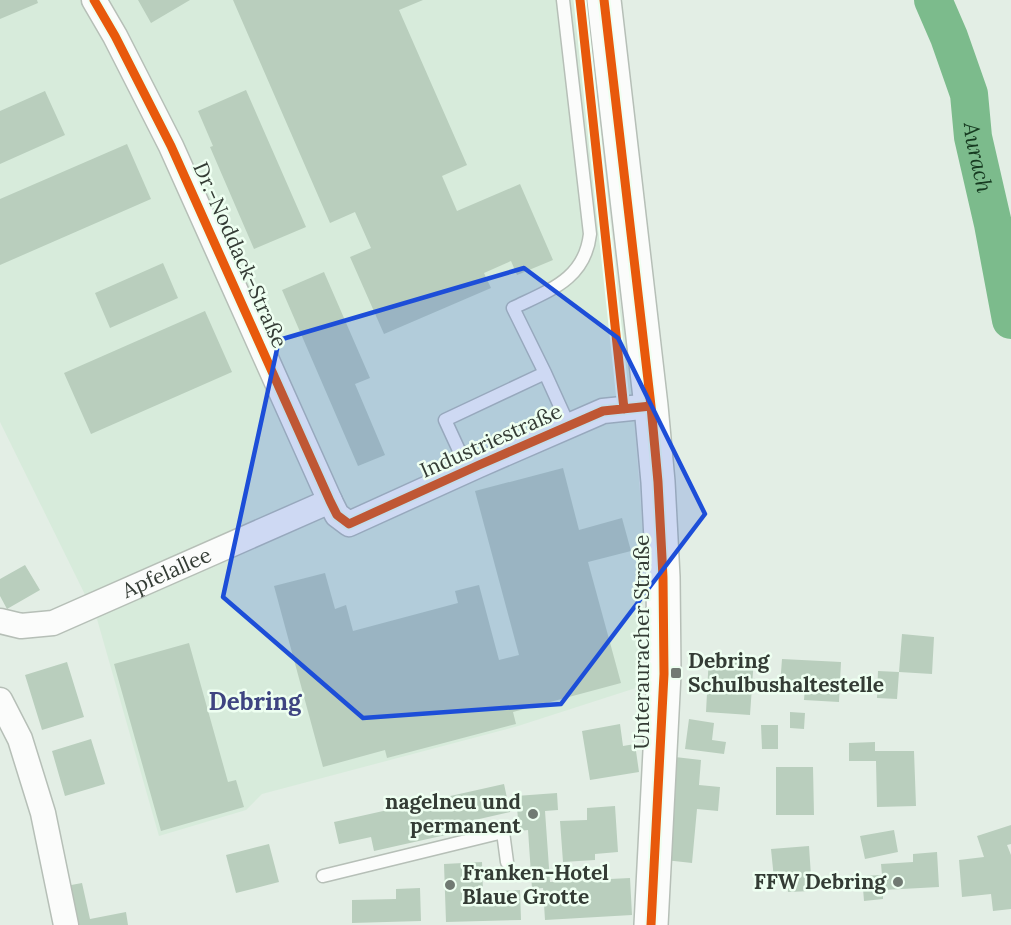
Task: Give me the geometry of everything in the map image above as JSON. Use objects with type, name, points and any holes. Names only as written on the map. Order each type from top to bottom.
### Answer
[{"type":"street","name":"Dr.-Noddack-Straße","points":[[94,0],[171,146],[330,501],[337,515],[349,524]]},
{"type":"street","name":"Unterauracher Straße","points":[[604,0],[651,406],[663,577],[664,674],[651,925]]},
{"type":"street","name":"Industriestraße","points":[[349,524],[603,411],[651,406]]},
{"type":"street","name":"Apfelallee","points":[[0,621],[21,626],[53,622],[330,501]]},
{"type":"street","points":[[0,700],[20,739],[43,813],[66,925]]},
{"type":"lane","points":[[563,0],[590,234],[588,250],[578,269],[559,285],[513,308],[569,426]]},
{"type":"lane","points":[[468,470],[445,420],[545,373]]},
{"type":"lane","points":[[323,876],[503,832],[507,862]]},
{"type":"highlighted area","points":[[524,268],[618,338],[705,514],[561,704],[363,718],[223,597],[279,340]]},
{"type":"shaded area","points":[[0,0],[574,0],[630,366],[643,533],[642,686],[518,726],[262,794],[246,810],[159,836],[97,619],[0,422]]},
{"type":"building","points":[[0,0],[37,0],[38,3],[0,19]]},
{"type":"building","points":[[138,0],[190,0],[151,23]]},
{"type":"building","points":[[233,0],[423,0],[399,10],[467,165],[442,176],[457,211],[520,184],[553,260],[517,275],[511,261],[484,273],[491,288],[384,334],[350,257],[371,248],[355,212],[330,223]]},
{"type":"building","points":[[246,90],[306,227],[254,249],[210,147],[213,146],[198,111]]},
{"type":"building","points":[[45,91],[65,135],[0,164],[0,111]]},
{"type":"building","points":[[127,144],[151,199],[0,265],[0,199]]},
{"type":"building","points":[[163,263],[178,298],[110,328],[95,293]]},
{"type":"building","points":[[324,272],[370,378],[355,384],[385,455],[358,466],[282,290]]},
{"type":"building","points":[[205,311],[232,372],[91,434],[64,373]]},
{"type":"building","points":[[563,468],[579,530],[622,518],[631,551],[588,562],[621,683],[513,712],[516,724],[387,758],[385,750],[323,767],[274,586],[325,573],[335,609],[346,605],[353,631],[458,603],[455,591],[479,585],[499,660],[519,655],[475,491]]},
{"type":"building","points":[[25,565],[40,590],[7,609],[0,596],[0,579]]},
{"type":"building","points":[[902,634],[934,637],[932,674],[899,672]]},
{"type":"building","points":[[189,643],[228,782],[236,780],[244,807],[161,831],[114,664]]},
{"type":"building","points":[[709,655],[754,658],[750,715],[706,712]]},
{"type":"building","points":[[782,659],[841,662],[839,702],[804,700],[805,687],[780,686]]},
{"type":"building","points":[[67,662],[84,717],[42,730],[25,675]]},
{"type":"building","points":[[878,671],[899,672],[897,699],[877,698]]},
{"type":"building","points":[[790,712],[805,713],[804,729],[790,728]]},
{"type":"building","points":[[689,719],[714,723],[712,740],[726,742],[724,754],[685,749]]},
{"type":"building","points":[[620,724],[623,746],[635,744],[639,772],[590,780],[582,731]]},
{"type":"building","points":[[761,725],[778,725],[778,749],[762,749]]},
{"type":"building","points":[[91,739],[105,784],[65,796],[52,751]]},
{"type":"building","points":[[875,742],[875,751],[914,751],[916,806],[877,807],[876,761],[849,761],[849,743]]},
{"type":"building","points":[[675,757],[701,760],[699,785],[720,787],[718,811],[697,809],[692,863],[665,860]]},
{"type":"building","points":[[776,767],[813,767],[814,815],[776,815]]},
{"type":"building","points":[[504,784],[510,812],[475,820],[477,828],[374,851],[371,837],[339,844],[334,822]]},
{"type":"building","points":[[557,793],[558,810],[545,811],[550,882],[630,878],[632,915],[545,920],[543,888],[532,889],[528,830],[519,831],[516,796]]},
{"type":"building","points":[[615,806],[618,852],[595,854],[595,860],[563,862],[560,821],[587,820],[587,808]]},
{"type":"building","points":[[1011,825],[1011,844],[1007,845],[1011,855],[1011,909],[993,911],[991,894],[962,897],[959,860],[984,857],[977,836]]},
{"type":"building","points":[[894,830],[898,852],[865,859],[860,836]]},
{"type":"building","points":[[269,844],[279,882],[236,893],[226,855]]},
{"type":"building","points":[[809,846],[812,891],[788,892],[787,878],[774,879],[771,849]]},
{"type":"building","points":[[937,852],[939,887],[883,890],[883,899],[864,901],[862,876],[882,875],[881,864],[913,862],[913,854]]},
{"type":"building","points":[[482,862],[483,892],[520,890],[521,920],[446,922],[444,864]]},
{"type":"building","points":[[82,883],[90,919],[126,912],[128,925],[74,925],[66,886]]},
{"type":"building","points":[[420,888],[421,921],[352,923],[352,900],[396,899],[396,889]]},
{"type":"waterway","name":"Aurach","points":[[933,0],[969,94],[973,137],[993,224],[1011,320]]},
{"type":"cycle path","points":[[94,0],[171,146],[330,501],[337,515],[349,524],[603,411],[651,406]]},
{"type":"cycle path","points":[[580,0],[624,409]]},
{"type":"cycle path","points":[[604,0],[651,406],[663,577],[664,674],[651,925]]},
{"type":"place","name":"Debring Schulbushaltestelle","points":[[676,673]]},
{"type":"place","name":"nagelneu und permanent","points":[[533,814]]},
{"type":"place","name":"FFW Debring","points":[[898,882]]},
{"type":"place","name":"Franken-Hotel Blaue Grotte","points":[[450,885]]},
{"type":"district","name":"Debring","points":[[255,702]]}]
